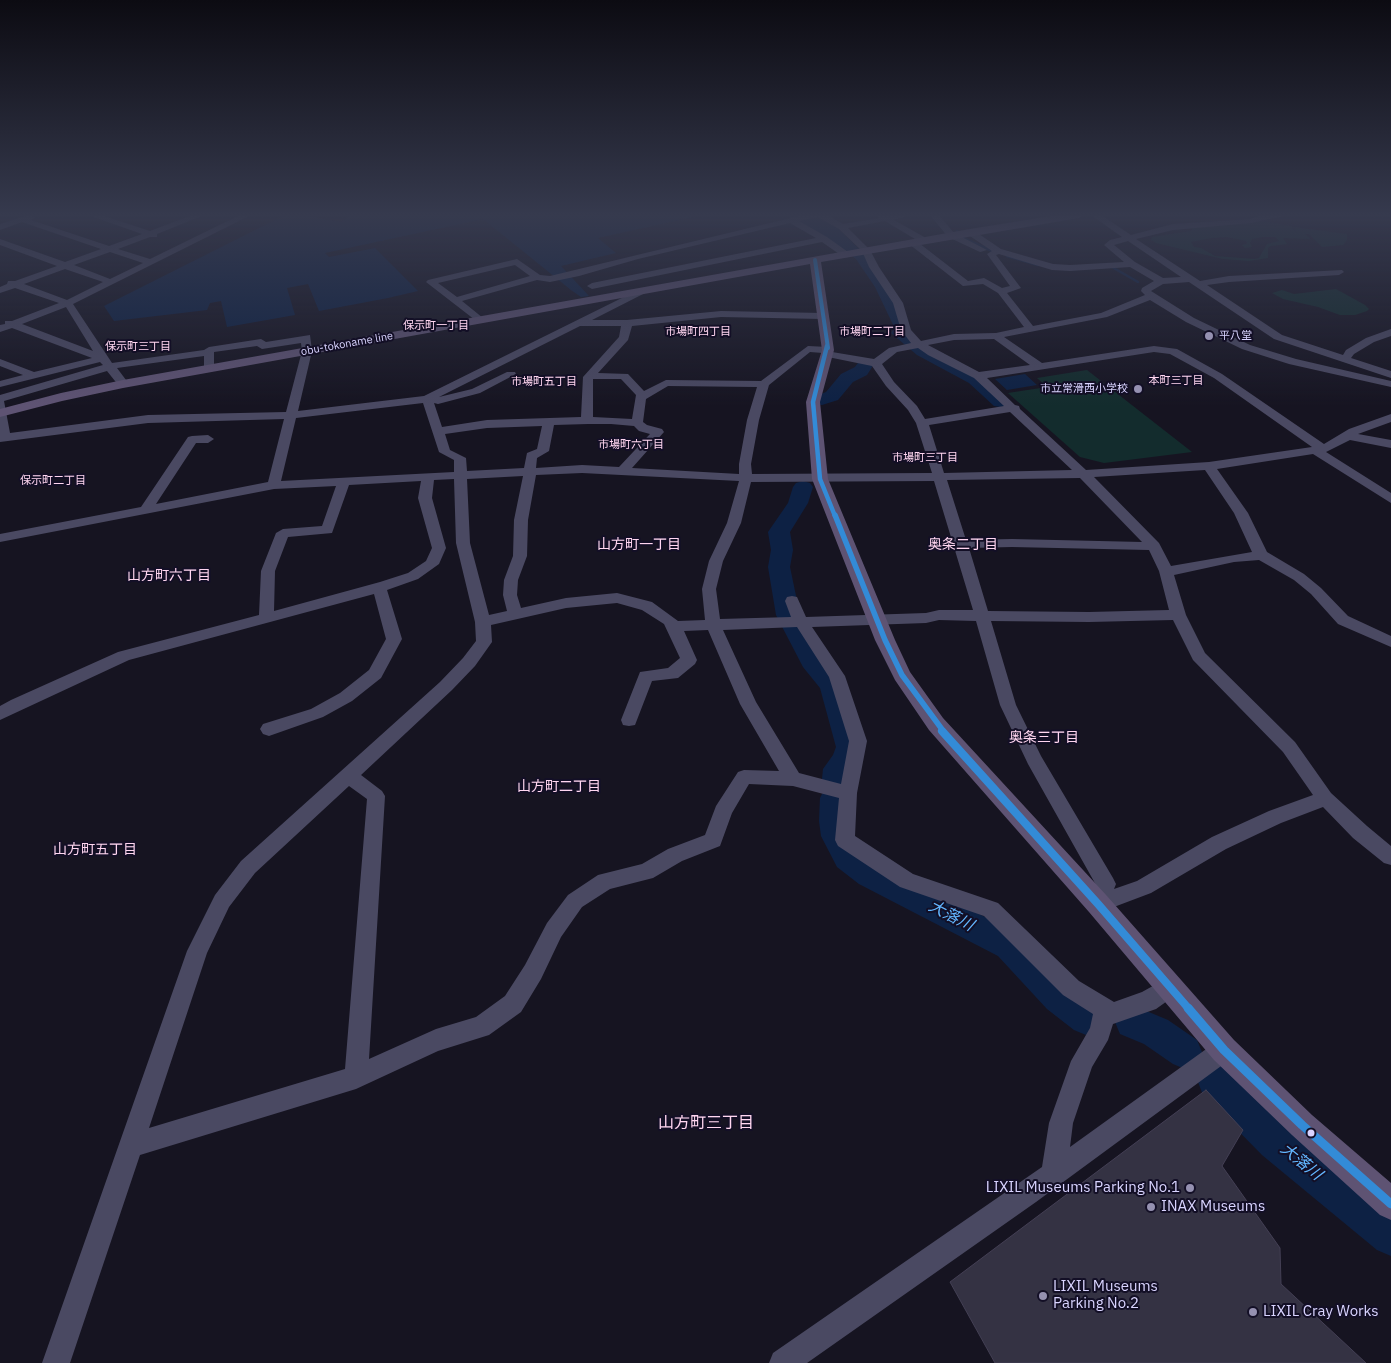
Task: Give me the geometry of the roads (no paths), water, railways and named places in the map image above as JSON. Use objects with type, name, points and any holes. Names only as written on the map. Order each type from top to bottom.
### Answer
[{"type":"main road","name":"obu-tokoname line","points":[[1,410],[123,384],[208,369],[306,342],[479,320],[710,279]]},
{"type":"main road","points":[[816,279],[828,352],[813,402],[820,479],[876,620],[902,675],[936,724],[1098,904],[1224,1050],[1302,1125],[1391,1204]]},
{"type":"street","points":[[2,279],[68,303],[103,358],[123,384]]},
{"type":"street","points":[[0,290],[29,279]]},
{"type":"street","points":[[102,279],[111,282]]},
{"type":"street","points":[[0,329],[68,303],[117,279]]},
{"type":"street","points":[[446,279],[431,282],[479,320]]},
{"type":"street","points":[[455,300],[531,279]]},
{"type":"street","points":[[585,279],[600,298]]},
{"type":"street","points":[[592,286],[627,279]]},
{"type":"street","points":[[882,279],[898,303],[906,330],[914,345],[978,376],[1083,474],[1154,546],[1166,572],[1178,615],[1199,656],[1289,747],[1325,798],[1360,832],[1391,857]]},
{"type":"street","points":[[960,279],[966,284],[984,280],[1001,291],[1030,328]]},
{"type":"street","points":[[1001,291],[1016,288],[1010,279]]},
{"type":"street","points":[[1158,279],[1162,281]]},
{"type":"street","points":[[1187,279],[1278,337],[1391,375]]},
{"type":"street","points":[[1236,279],[1192,282],[1162,281],[1147,288],[1146,291],[1190,320],[1246,348],[1293,362],[1391,384]]},
{"type":"street","points":[[428,401],[642,291]]},
{"type":"street","points":[[876,363],[893,350],[954,337],[996,336],[1104,315],[1151,296]]},
{"type":"street","points":[[579,323],[627,323],[721,314],[823,316]]},
{"type":"street","points":[[0,319],[103,358]]},
{"type":"street","points":[[586,421],[589,376],[624,338],[627,323]]},
{"type":"street","points":[[1346,360],[1350,352],[1370,340],[1391,332]]},
{"type":"street","points":[[996,336],[1019,354],[1039,366]]},
{"type":"street","points":[[0,399],[111,366],[209,352],[209,350],[261,342],[262,346],[306,342],[292,415],[274,485]]},
{"type":"street","points":[[793,779],[748,704],[713,625],[709,589],[716,561],[732,530],[746,478],[745,464],[752,420],[764,384],[808,349],[876,363],[890,384],[913,408],[922,423],[961,544],[1008,705],[1034,759],[1106,884],[1098,904]]},
{"type":"street","points":[[978,376],[1154,349],[1172,351],[1218,376],[1318,449],[1391,499]]},
{"type":"street","points":[[208,369],[209,352]]},
{"type":"street","points":[[0,384],[103,358]]},
{"type":"street","points":[[0,362],[32,375]]},
{"type":"street","points":[[1,410],[2,441],[34,432],[148,419],[292,415],[428,401],[476,391],[511,374]]},
{"type":"street","points":[[589,376],[624,376],[643,396]]},
{"type":"street","points":[[637,424],[640,398],[666,383],[764,384]]},
{"type":"street","points":[[56,1363],[197,951],[216,912],[248,866],[397,733],[469,662],[484,642],[483,622],[463,543],[460,458],[444,452],[428,401]]},
{"type":"street","points":[[922,423],[1014,408]]},
{"type":"street","points":[[0,538],[274,485],[582,469],[746,478],[820,479],[1083,474],[1209,466],[1318,449],[1376,422],[1391,418]]},
{"type":"street","points":[[438,431],[487,424],[611,420],[637,424],[642,428],[658,432],[623,471]]},
{"type":"street","points":[[515,615],[510,595],[511,580],[520,556],[521,520],[531,456],[544,451],[549,422]]},
{"type":"street","points":[[1347,436],[1391,444]]},
{"type":"street","points":[[145,510],[192,440],[208,439]]},
{"type":"street","points":[[1209,466],[1241,513],[1262,555],[1299,577],[1316,591],[1343,620],[1391,642]]},
{"type":"street","points":[[0,714],[17,704],[124,656],[266,616],[379,587],[413,576],[432,564],[439,548],[425,498],[428,478]]},
{"type":"street","points":[[266,616],[268,572],[282,533],[328,530],[344,482]]},
{"type":"street","points":[[439,548],[463,543]]},
{"type":"street","points":[[961,544],[1012,543],[1122,547],[1154,546]]},
{"type":"street","points":[[1166,572],[1262,555]]},
{"type":"street","points":[[269,729],[317,713],[346,697],[375,674],[394,638],[379,587]]},
{"type":"street","points":[[483,622],[566,603],[617,598],[647,606],[674,626],[689,660],[672,674],[646,676],[629,720]]},
{"type":"street","points":[[792,601],[794,622],[837,676],[858,741],[848,793],[845,840],[907,881],[991,909],[1071,988],[1111,1013]]},
{"type":"street","points":[[674,626],[926,618],[939,615],[1178,615]]},
{"type":"street","points":[[348,776],[376,796],[356,1077]]},
{"type":"street","points":[[131,1145],[356,1077],[436,1040],[481,1027],[513,1004],[533,972],[554,930],[575,901],[605,881],[646,872],[675,855],[713,840],[723,811],[744,777],[793,779],[848,793]]},
{"type":"street","points":[[1098,904],[1144,887],[1220,843],[1276,817],[1325,798]]},
{"type":"street","points":[[1054,1172],[1060,1123],[1082,1062],[1100,1032],[1103,1017],[1148,1001],[1169,987]]},
{"type":"street","points":[[783,1363],[947,1250],[1224,1050]]},
{"type":"water","points":[[158,279],[406,279],[418,291],[319,311],[308,284],[287,288],[295,315],[227,327],[221,301],[210,303],[207,310],[114,321],[104,306]]},
{"type":"water","points":[[557,279],[573,279],[589,296],[581,297]]},
{"type":"water","points":[[869,279],[880,279],[896,303],[905,334],[910,342],[901,337],[897,339],[897,333]]},
{"type":"water","points":[[1025,374],[1037,385],[1007,390],[995,379]]},
{"type":"waterway","points":[[1132,279],[1138,282]]},
{"type":"waterway","points":[[899,333],[923,352],[975,379],[1000,402]]},
{"type":"waterway","name":"大落川","points":[[822,400],[832,396],[847,378],[861,371],[866,364]]},
{"type":"waterway","name":"大落川","points":[[803,487],[798,503],[779,532],[782,550],[779,567],[788,615],[812,661],[832,685],[849,747],[845,760],[837,769],[836,779]]},
{"type":"waterway","name":"大落川","points":[[834,798],[833,821],[836,836],[848,858],[870,875],[1009,945],[1059,997],[1086,1018],[1096,1013]]},
{"type":"waterway","name":"大落川","points":[[1132,1022],[1156,1032],[1185,1052]]},
{"type":"waterway","name":"大落川","points":[[1216,1082],[1275,1142],[1391,1236]]},
{"type":"place","name":"平八堂","points":[[1209,336]]},
{"type":"place","name":"市立常滑西小学校","points":[[1138,389]]},
{"type":"place","name":"LIXIL Museums Parking No.1","points":[[1190,1188]]},
{"type":"place","name":"INAX Museums","points":[[1151,1207]]},
{"type":"place","name":"LIXIL Museums Parking No.2","points":[[1043,1296]]},
{"type":"place","name":"LIXIL Cray Works","points":[[1253,1312]]},
{"type":"district","name":"保示町一丁目","points":[[436,326]]},
{"type":"district","name":"市場町四丁目","points":[[698,332]]},
{"type":"district","name":"市場町二丁目","points":[[872,332]]},
{"type":"district","name":"保示町三丁目","points":[[138,347]]},
{"type":"district","name":"本町三丁目","points":[[1176,381]]},
{"type":"district","name":"市場町五丁目","points":[[544,382]]},
{"type":"district","name":"市場町六丁目","points":[[631,445]]},
{"type":"district","name":"市場町三丁目","points":[[925,458]]},
{"type":"district","name":"保示町二丁目","points":[[53,481]]},
{"type":"district","name":"山方町一丁目","points":[[639,545]]},
{"type":"district","name":"奥条二丁目","points":[[963,545]]},
{"type":"district","name":"山方町六丁目","points":[[169,576]]},
{"type":"district","name":"奥条三丁目","points":[[1044,738]]},
{"type":"district","name":"山方町二丁目","points":[[559,787]]},
{"type":"district","name":"山方町五丁目","points":[[95,850]]},
{"type":"district","name":"山方町三丁目","points":[[706,1123]]}]
